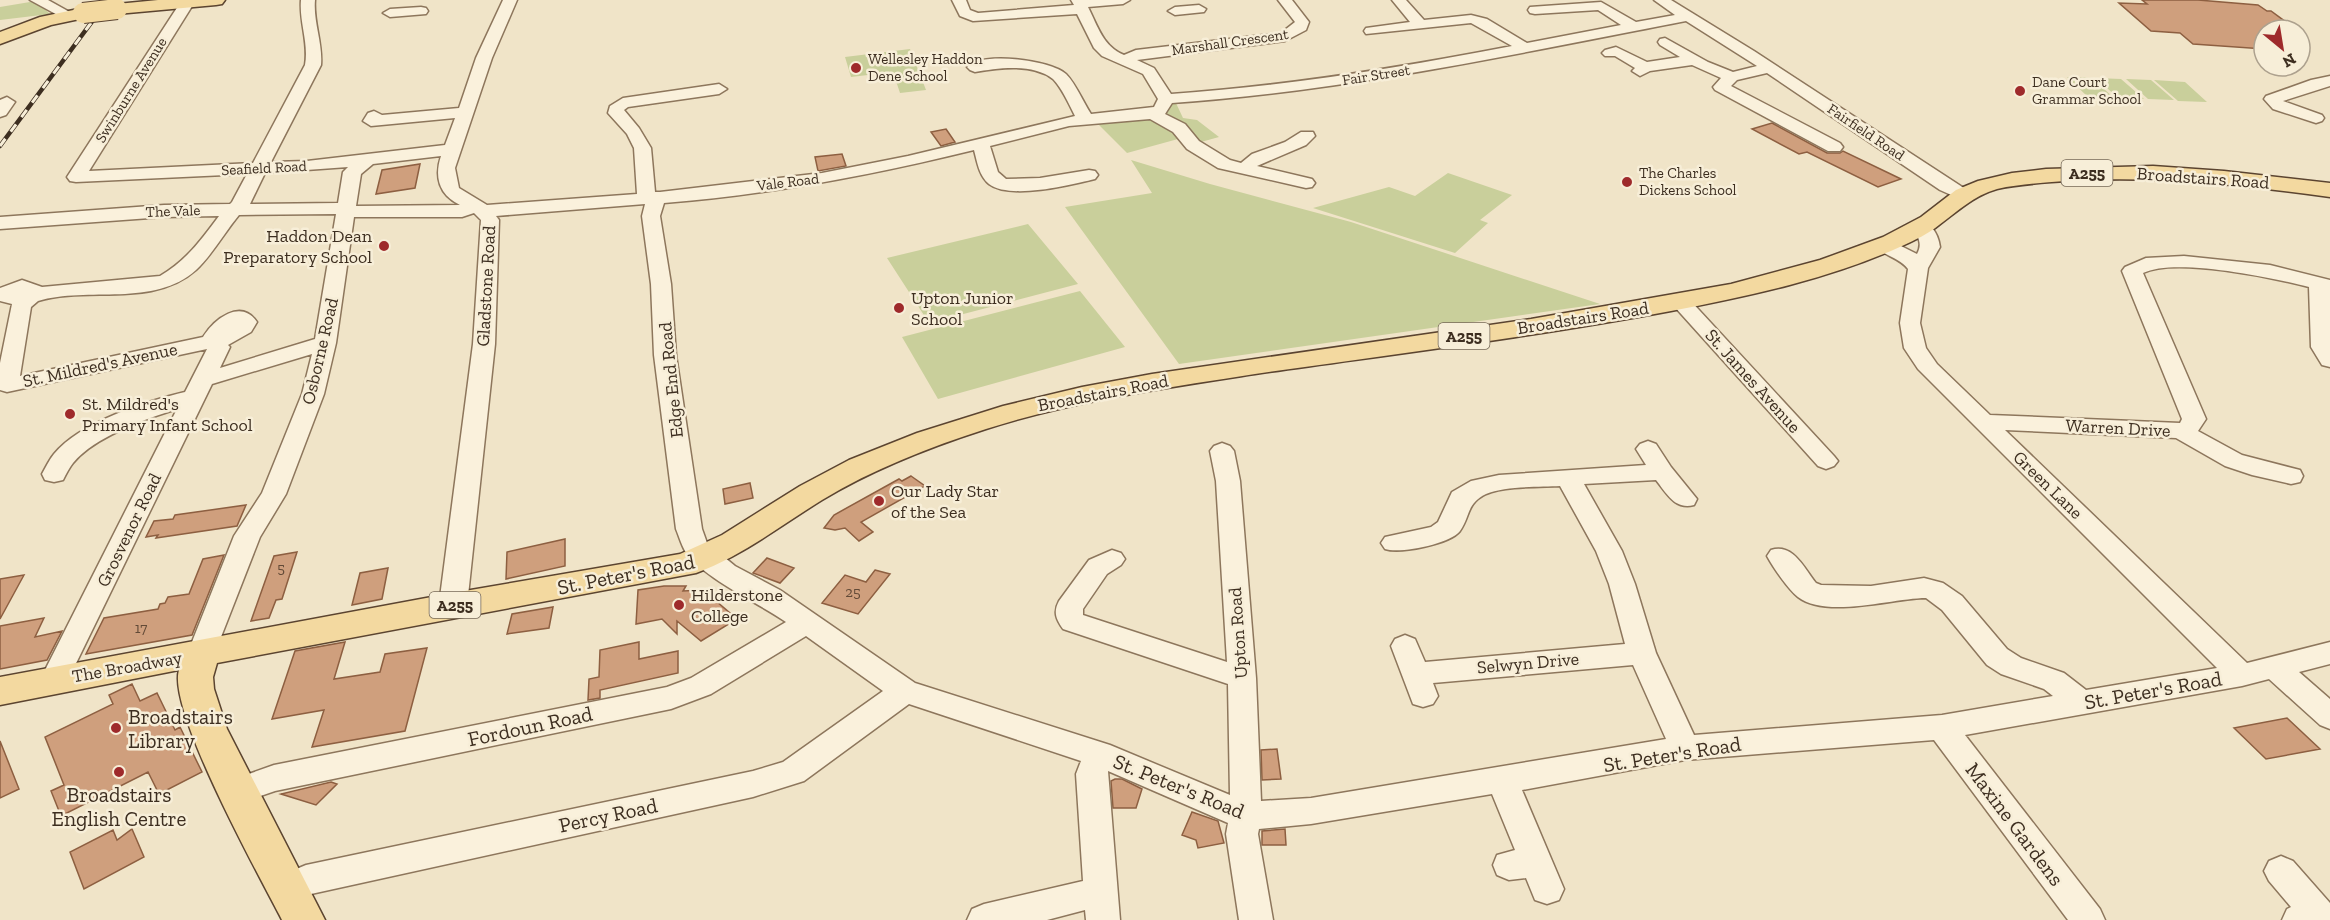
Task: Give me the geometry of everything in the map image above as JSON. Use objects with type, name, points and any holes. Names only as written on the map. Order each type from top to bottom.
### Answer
[{"type":"main road","points":[[0,38],[75,14],[216,0]]},
{"type":"main road","name":"Broadstairs Road","points":[[707,558],[726,549],[816,491],[864,466],[946,432],[1049,403],[1182,377],[1518,328],[1680,301],[1825,266],[1884,244],[1921,227],[1953,200],[1964,194],[1978,188],[2012,180],[2106,173],[2213,176],[2330,190]]},
{"type":"main road","name":"St. Peter's Road","points":[[202,652],[684,565],[707,558]]},
{"type":"main road","points":[[202,652],[195,677],[199,702],[208,729],[237,791],[296,904]]},
{"type":"main road","name":"The Broadway","points":[[0,691],[202,652]]},
{"type":"street","points":[[37,0],[75,14]]},
{"type":"street","name":"St. Mildred's Avenue","points":[[198,388],[219,347],[213,343],[7,385],[21,305],[32,297],[155,284],[171,279],[184,271],[237,209],[313,65],[314,57],[307,22],[308,0]]},
{"type":"street","name":"Gladstone Road","points":[[453,605],[484,344],[490,220],[481,209],[458,199],[450,190],[446,179],[450,150],[484,58],[510,0]]},
{"type":"street","points":[[959,0],[963,13],[967,16],[978,17],[1123,0]]},
{"type":"street","name":"Marshall Crescent","points":[[1125,60],[1136,55],[1294,34],[1301,27],[1302,22],[1285,0]]},
{"type":"street","points":[[1399,0],[1419,24]]},
{"type":"street","name":"Fairfield Road","points":[[1661,0],[1769,68],[1946,186],[1964,194]]},
{"type":"street","name":"Swinburne Avenue","points":[[76,177],[187,3]]},
{"type":"street","points":[[975,67],[1012,60],[1057,74],[1082,112],[1137,117],[1161,110],[1166,99],[1149,71],[1107,53],[1099,45],[1080,4]]},
{"type":"street","points":[[1535,10],[1559,6],[1601,6],[1633,27]]},
{"type":"street","points":[[390,14],[416,7]]},
{"type":"street","name":"Fair Street","points":[[1166,99],[1251,93],[1378,76],[1687,17]]},
{"type":"street","points":[[1371,31],[1471,19],[1482,22],[1525,48]]},
{"type":"street","points":[[1665,42],[1694,60],[1732,76],[1769,68]]},
{"type":"street","points":[[1610,53],[1616,51],[1643,69],[1694,60]]},
{"type":"street","name":"Fairfield Road","points":[[1732,76],[1721,87],[1727,92],[1762,107],[1834,147]]},
{"type":"street","points":[[2316,118],[2288,113],[2272,99],[2317,83],[2330,81]]},
{"type":"street","name":"Edge End Road","points":[[707,558],[696,547],[689,529],[665,355],[661,284],[651,216],[651,198],[641,146],[636,134],[616,113],[616,108],[630,102],[719,89]]},
{"type":"street","points":[[374,116],[371,121],[465,112]]},
{"type":"street","name":"Vale Road","points":[[346,210],[455,212],[651,198],[822,178],[981,144],[1082,112]]},
{"type":"street","points":[[1153,114],[1179,128],[1193,145],[1224,164],[1294,183]]},
{"type":"street","points":[[1244,169],[1259,155],[1290,147],[1307,136]]},
{"type":"street","points":[[981,144],[992,177],[996,182],[1013,185],[1082,178]]},
{"type":"street","name":"Seafield Road","points":[[76,177],[366,161],[450,150]]},
{"type":"street","name":"Osborne Road","points":[[247,536],[274,494],[313,394],[325,343],[352,172],[366,161]]},
{"type":"street","name":"The Vale","points":[[0,223],[164,211],[346,210]]},
{"type":"street","name":"Green Lane","points":[[1921,227],[1929,238],[1918,259],[1910,323],[1915,348],[1929,369],[2242,675]]},
{"type":"street","points":[[1884,244],[1918,259]]},
{"type":"street","name":"Warren Drive","points":[[1984,422],[2182,431],[2188,428],[2194,419],[2132,271],[2146,264],[2184,262],[2270,271],[2324,284]]},
{"type":"street","points":[[2324,284],[2322,347],[2330,360]]},
{"type":"street","name":"St. James Avenue","points":[[1680,301],[1824,462]]},
{"type":"street","points":[[54,474],[63,459],[81,443],[98,433],[174,402],[198,388],[325,343]]},
{"type":"street","name":"Grosvenor Road","points":[[54,680],[198,388]]},
{"type":"street","points":[[2182,431],[2216,453],[2240,464],[2291,476]]},
{"type":"street","points":[[1648,449],[1662,472],[1684,500]]},
{"type":"street","name":"Upton Road","points":[[1222,451],[1228,481],[1242,678],[1246,816],[1242,834],[1256,920]]},
{"type":"street","points":[[1401,536],[1438,534],[1449,527],[1461,498],[1480,487],[1499,483],[1568,477],[1662,472]]},
{"type":"street","points":[[1568,477],[1609,551],[1622,584],[1642,653],[1684,748]]},
{"type":"street","name":"The Broadway","points":[[202,652],[247,536]]},
{"type":"street","points":[[1780,556],[1807,590],[1818,595],[1875,602],[1924,588],[1934,590],[1952,603],[1997,657],[2011,666],[2054,681],[2080,702]]},
{"type":"street","name":"St. Peter's Road","points":[[707,558],[807,622],[905,691],[1099,754],[1246,816],[1311,811],[1612,762],[1684,748],[1942,727],[2242,675],[2330,653]]},
{"type":"street","points":[[1112,559],[1098,567],[1069,608],[1069,617],[1073,622],[1242,678]]},
{"type":"street","name":"Fordoun Road","points":[[237,791],[274,778],[671,698],[701,686],[807,622]]},
{"type":"street","name":"Selwyn Drive","points":[[1405,646],[1419,685],[1642,653]]},
{"type":"street","points":[[2276,668],[2330,717]]},
{"type":"street","name":"Percy Road","points":[[296,904],[306,880],[753,784],[793,772],[905,691]]},
{"type":"street","name":"Maxine Gardens","points":[[1942,727],[2088,920]]},
{"type":"street","points":[[984,920],[1101,906],[1091,774],[1099,754]]},
{"type":"street","points":[[1502,780],[1530,872]]},
{"type":"street","points":[[2281,871],[2315,919]]},
{"type":"green space","points":[[36,1],[50,14],[0,20],[0,7]]},
{"type":"green space","points":[[910,49],[926,90],[900,93],[893,72],[851,77],[845,57]]},
{"type":"green space","points":[[2067,77],[2092,78],[2114,98],[2088,97]]},
{"type":"green space","points":[[2096,78],[2121,79],[2144,99],[2118,98]]},
{"type":"green space","points":[[2126,79],[2151,80],[2174,100],[2148,99]]},
{"type":"green space","points":[[2154,80],[2185,82],[2207,102],[2178,101]]},
{"type":"green space","points":[[1175,101],[1183,118],[1197,120],[1219,137],[1201,142],[1183,124],[1167,116],[1165,111]]},
{"type":"green space","points":[[1146,119],[1172,129],[1178,139],[1127,153],[1096,122]]},
{"type":"green space","points":[[1131,160],[1351,222],[1600,304],[1179,364],[1065,207],[1152,193]]},
{"type":"green space","points":[[1448,173],[1512,195],[1480,220],[1488,223],[1455,253],[1313,208],[1389,187],[1415,196]]},
{"type":"green space","points":[[1028,224],[1078,284],[929,323],[887,258]]},
{"type":"green space","points":[[1080,291],[1125,347],[938,399],[902,337]]},
{"type":"building","points":[[2142,0],[2198,0],[2258,5],[2280,18],[2252,18],[2252,48],[2193,44],[2180,33],[2151,31],[2119,3],[2147,4]]},
{"type":"building","points":[[1772,123],[1827,153],[1843,151],[1901,179],[1878,187],[1807,152],[1799,154],[1752,129]]},
{"type":"building","points":[[946,129],[955,142],[941,146],[931,132]]},
{"type":"building","points":[[842,154],[846,166],[818,171],[815,157]]},
{"type":"building","points":[[420,164],[415,188],[376,194],[382,170]]},
{"type":"building","name":"Our Lady Star of the Sea","points":[[911,476],[925,486],[861,522],[873,532],[859,541],[845,528],[835,530],[824,528],[834,515],[899,479],[902,481]]},
{"type":"building","points":[[750,483],[753,498],[725,504],[723,489]]},
{"type":"building","points":[[246,505],[237,526],[156,538],[158,535],[146,537],[154,521],[173,519],[175,515]]},
{"type":"building","points":[[565,539],[565,566],[506,579],[507,552]]},
{"type":"building","points":[[297,552],[282,599],[276,600],[269,618],[251,621],[274,556]]},
{"type":"building","points":[[224,555],[192,635],[86,654],[104,618],[158,609],[168,597],[189,594],[203,559]]},
{"type":"building","points":[[767,558],[794,568],[780,583],[753,573]]},
{"type":"building","points":[[388,568],[382,599],[352,605],[360,573]]},
{"type":"building","points":[[875,570],[890,574],[858,614],[822,603],[845,575],[866,582]]},
{"type":"building","points":[[24,575],[0,619],[0,579]]},
{"type":"building","name":"Hilderstone College","points":[[664,586],[686,586],[683,591],[703,590],[737,619],[701,641],[677,621],[677,634],[662,619],[636,624],[638,590]]},
{"type":"building","points":[[553,607],[549,628],[507,634],[512,614]]},
{"type":"building","points":[[44,618],[35,637],[62,631],[47,660],[0,669],[0,626]]},
{"type":"building","points":[[345,642],[334,679],[380,672],[385,654],[427,648],[405,731],[312,747],[324,710],[272,719],[295,651]]},
{"type":"building","points":[[639,642],[639,659],[678,651],[678,673],[600,690],[600,698],[588,700],[589,679],[599,677],[600,650]]},
{"type":"building","points":[[132,684],[140,701],[157,693],[175,730],[180,727],[202,772],[159,794],[148,772],[61,816],[51,791],[64,785],[45,737],[113,704],[109,695]]},
{"type":"building","points":[[2287,718],[2320,749],[2266,759],[2234,728]]},
{"type":"building","points":[[0,741],[19,789],[0,798]]},
{"type":"building","points":[[1277,749],[1281,779],[1262,780],[1261,750]]},
{"type":"building","points":[[1122,779],[1142,789],[1136,808],[1113,808],[1111,781]]},
{"type":"building","points":[[331,782],[337,784],[316,805],[281,794]]},
{"type":"building","points":[[1192,812],[1218,821],[1224,843],[1198,848],[1196,840],[1182,835]]},
{"type":"building","points":[[132,829],[144,857],[84,889],[70,852],[113,830],[117,840]]},
{"type":"building","points":[[1285,829],[1286,845],[1262,845],[1262,831]]},
{"type":"railway","points":[[0,146],[108,0]]},
{"type":"place","name":"Wellesley Haddon Dene School","points":[[856,68]]},
{"type":"place","name":"Dane Court Grammar School","points":[[2020,91]]},
{"type":"place","name":"The Charles Dickens School","points":[[1627,182]]},
{"type":"place","name":"Haddon Dean Preparatory School","points":[[384,246]]},
{"type":"place","name":"Upton Junior School","points":[[899,308]]},
{"type":"place","name":"St. Mildred's Primary Infant School","points":[[70,414]]},
{"type":"place","name":"Our Lady Star of the Sea","points":[[879,501]]},
{"type":"place","name":"Hilderstone College","points":[[679,605]]},
{"type":"place","name":"Broadstairs Library","points":[[116,728]]},
{"type":"place","name":"Broadstairs English Centre","points":[[119,772]]}]
